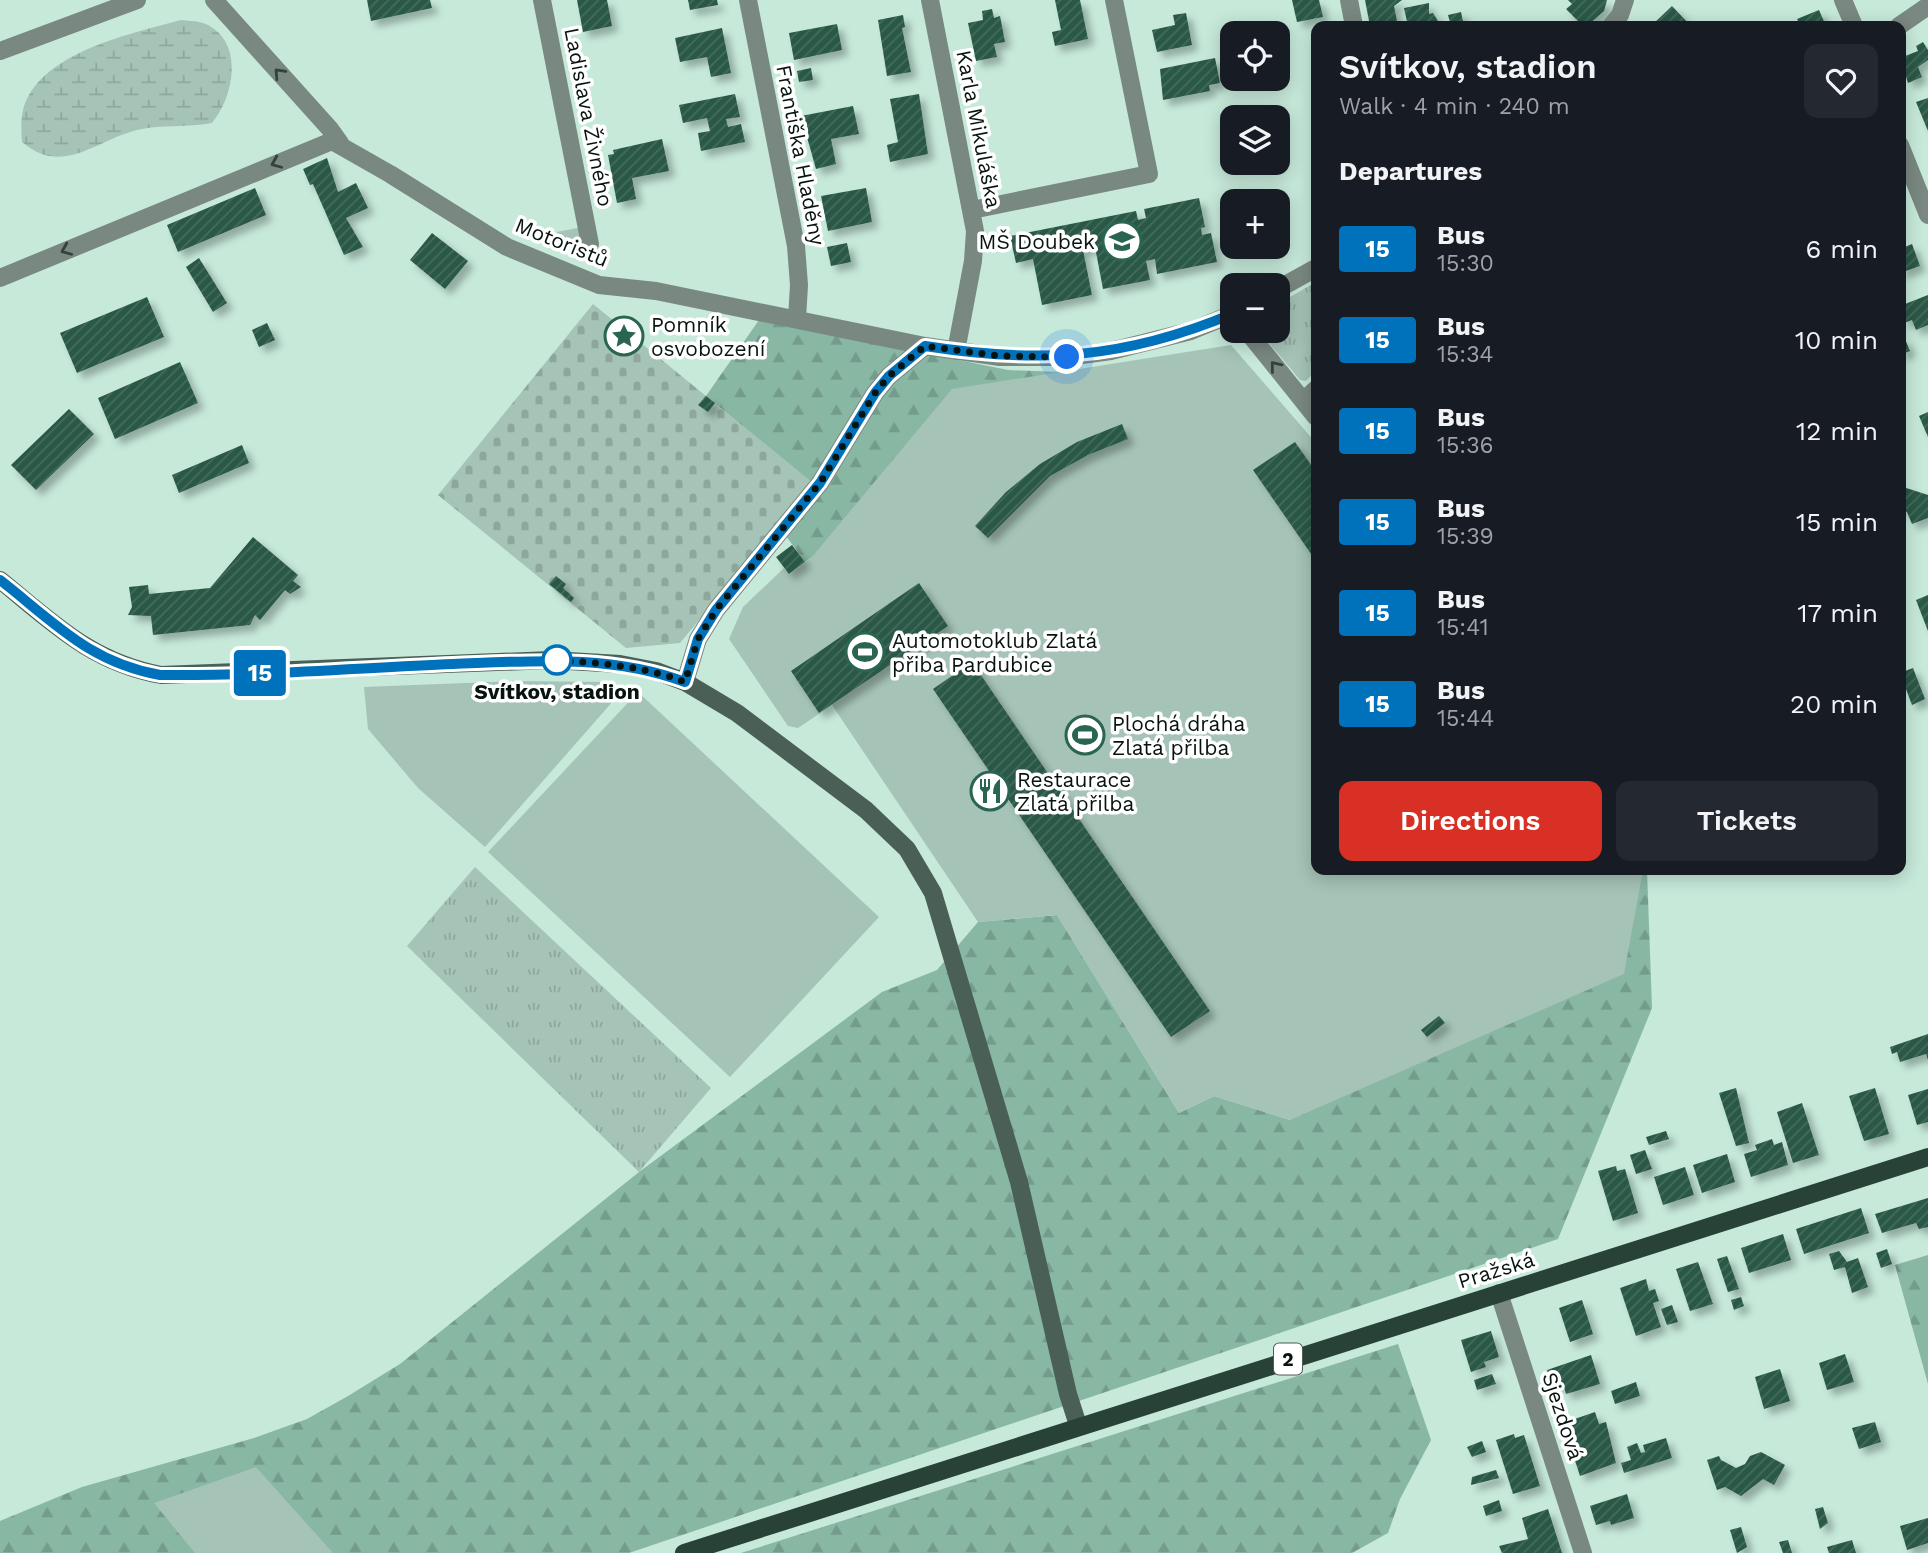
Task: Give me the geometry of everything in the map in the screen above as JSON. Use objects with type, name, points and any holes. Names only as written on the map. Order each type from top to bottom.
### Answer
[{"type":"main road","name":"Pražská","points":[[1078,1425],[1928,1157]]},
{"type":"main road","name":"2","points":[[684,1553],[1078,1425]]},
{"type":"street","points":[[0,51],[137,0]]},
{"type":"street","name":"Motoristů","points":[[214,0],[340,143],[507,247],[587,281],[797,319],[925,346],[1000,356],[1067,357],[1150,343],[1220,319]]},
{"type":"street","name":"Ladislava Živného","points":[[542,0],[590,244]]},
{"type":"street","name":"Františka Hladěny","points":[[748,0],[796,246],[799,285],[797,319]]},
{"type":"street","name":"Karla Mikuláška","points":[[930,0],[972,210],[974,252],[956,351]]},
{"type":"street","points":[[972,210],[1149,174],[1114,0]]},
{"type":"street","points":[[1349,0],[1353,21]]},
{"type":"street","points":[[1615,21],[1625,0]]},
{"type":"street","points":[[1843,0],[1852,21]]},
{"type":"street","points":[[1906,21],[1928,6]]},
{"type":"street","points":[[0,278],[325,142],[340,143]]},
{"type":"street","points":[[1906,160],[1928,215]]},
{"type":"street","points":[[1290,282],[1311,271]]},
{"type":"street","points":[[1259,343],[1309,395]]},
{"type":"street","points":[[685,682],[698,639],[716,610],[820,483],[875,393],[889,376],[925,346]]},
{"type":"street","points":[[0,580],[101,657],[128,669],[160,675],[551,660],[620,664],[656,671],[685,682],[737,713],[866,810],[907,849],[922,870],[941,918],[1019,1182],[1068,1394],[1078,1425]]},
{"type":"street","name":"Sjezdová","points":[[1499,1293],[1583,1553]]},
{"type":"green space","points":[[181,20],[208,25],[227,45],[231,58],[230,86],[220,112],[212,123],[137,130],[66,156],[37,152],[22,142],[24,106],[41,79],[77,54],[98,45]]},
{"type":"green space","points":[[593,225],[597,247],[561,254],[557,232]]},
{"type":"green space","points":[[1311,285],[1311,376],[1306,381],[1300,380],[1269,343],[1290,343],[1290,297]]},
{"type":"green space","points":[[593,304],[813,483],[680,643],[626,648],[438,495]]},
{"type":"green space","points":[[759,320],[1008,370],[1061,372],[884,507],[805,562],[786,536],[807,513],[821,490],[706,396]]},
{"type":"green space","name":"Plochá dráha Zlatá přilba","points":[[1231,345],[1311,437],[1311,875],[1642,875],[1624,974],[1290,1120],[1214,1096],[1179,1113],[1057,915],[978,922],[832,705],[798,728],[788,726],[729,639],[743,607],[784,568],[790,574],[811,558],[952,389]]},
{"type":"green space","points":[[514,681],[610,682],[614,700],[485,847],[418,788],[368,729],[364,687]]},
{"type":"green space","points":[[638,692],[879,917],[730,1077],[488,852]]},
{"type":"green space","points":[[475,867],[711,1088],[639,1172],[407,946]]},
{"type":"green space","points":[[1599,875],[1647,875],[1652,1008],[1558,1239],[629,1553],[0,1553],[0,1521],[82,1487],[254,1438],[307,1419],[400,1364],[639,1172],[882,992],[937,970],[978,922],[1057,915],[1179,1113],[1214,1096],[1290,1120]]},
{"type":"green space","points":[[1928,1255],[1928,1384],[1895,1265]]},
{"type":"green space","points":[[1398,1344],[1431,1440],[1400,1499],[1388,1533],[1352,1553],[741,1553]]},
{"type":"green space","points":[[256,1467],[333,1553],[195,1553],[154,1503]]},
{"type":"building","points":[[367,0],[430,0],[432,8],[371,21]]},
{"type":"building","points":[[577,0],[607,0],[612,26],[583,32]]},
{"type":"building","points":[[688,0],[717,0],[718,5],[690,10]]},
{"type":"building","points":[[1055,0],[1080,0],[1088,39],[1055,46],[1052,32],[1061,30]]},
{"type":"building","points":[[1292,0],[1319,0],[1323,17],[1297,22]]},
{"type":"building","points":[[1365,0],[1402,0],[1394,6],[1397,21],[1369,21]]},
{"type":"building","points":[[1568,0],[1607,0],[1604,11],[1593,21],[1578,21],[1566,9],[1572,4]]},
{"type":"building","points":[[1429,3],[1429,14],[1433,13],[1438,21],[1407,21],[1404,8]]},
{"type":"building","points":[[1672,6],[1686,21],[1656,21]]},
{"type":"building","points":[[992,9],[994,18],[1000,16],[1005,42],[994,44],[997,57],[976,61],[968,23],[983,20],[982,11]]},
{"type":"building","points":[[1819,10],[1824,21],[1798,21],[1797,19]]},
{"type":"building","points":[[1461,12],[1463,21],[1450,21],[1448,15]]},
{"type":"building","points":[[1186,13],[1192,45],[1157,52],[1152,30],[1175,25],[1173,15]]},
{"type":"building","points":[[903,15],[905,27],[902,28],[911,72],[887,76],[878,20]]},
{"type":"building","points":[[837,24],[842,50],[794,60],[789,33]]},
{"type":"building","points":[[722,28],[731,73],[711,77],[707,57],[680,62],[675,38]]},
{"type":"building","points":[[1923,42],[1928,50],[1928,60],[1918,67],[1922,77],[1908,83],[1906,56],[1918,51],[1916,46]]},
{"type":"building","points":[[1215,58],[1220,83],[1209,85],[1210,91],[1163,100],[1160,69]]},
{"type":"building","points":[[811,68],[813,80],[799,82],[797,71]]},
{"type":"building","points":[[735,94],[740,117],[726,119],[728,127],[741,124],[745,142],[701,151],[698,133],[710,131],[707,118],[683,123],[679,105]]},
{"type":"building","points":[[919,94],[928,154],[890,162],[887,145],[898,142],[890,99]]},
{"type":"building","points":[[1928,98],[1928,131],[1916,102]]},
{"type":"building","points":[[853,106],[859,134],[831,139],[836,164],[816,169],[801,116]]},
{"type":"building","points":[[662,139],[669,171],[632,178],[636,199],[617,203],[608,155],[614,154],[613,150]]},
{"type":"building","points":[[327,158],[338,192],[356,183],[368,208],[346,218],[363,247],[344,255],[313,184],[310,185],[303,169]]},
{"type":"building","points":[[255,188],[266,215],[178,252],[167,225]]},
{"type":"building","points":[[866,188],[872,222],[828,231],[821,196]]},
{"type":"building","points":[[1199,198],[1205,227],[1201,228],[1202,235],[1211,233],[1217,262],[1157,274],[1155,259],[1146,261],[1150,280],[1103,289],[1095,247],[1083,250],[1092,295],[1042,305],[1033,259],[1016,263],[1010,236],[1136,211],[1138,220],[1146,218],[1144,209]]},
{"type":"building","points":[[432,233],[468,261],[445,289],[410,260]]},
{"type":"building","points":[[847,243],[851,262],[831,266],[827,247]]},
{"type":"building","points":[[1912,244],[1920,266],[1906,271],[1906,246]]},
{"type":"building","points":[[199,258],[227,303],[213,312],[186,267]]},
{"type":"building","points":[[1928,295],[1928,325],[1916,330],[1912,320],[1906,322],[1906,304]]},
{"type":"building","points":[[147,297],[164,337],[77,373],[60,333]]},
{"type":"building","points":[[267,323],[275,340],[259,347],[252,330]]},
{"type":"building","points":[[180,362],[198,403],[115,439],[98,398]]},
{"type":"building","points":[[706,396],[715,403],[708,412],[698,405]]},
{"type":"building","points":[[69,409],[94,434],[36,490],[11,465]]},
{"type":"building","points":[[1928,412],[1928,437],[1919,416]]},
{"type":"building","points":[[1122,424],[1128,439],[1088,455],[1050,476],[988,538],[975,526],[1006,492],[1040,464],[1077,442]]},
{"type":"building","points":[[1295,442],[1311,465],[1311,554],[1253,470]]},
{"type":"building","points":[[242,445],[249,463],[179,493],[172,475]]},
{"type":"building","points":[[1906,488],[1928,495],[1928,518],[1912,524],[1907,512]]},
{"type":"building","points":[[253,537],[298,575],[293,581],[301,587],[290,594],[285,590],[260,620],[255,615],[250,625],[153,635],[151,616],[128,615],[132,607],[129,587],[148,585],[149,594],[210,588]]},
{"type":"building","points":[[792,545],[805,562],[789,574],[776,557]]},
{"type":"building","points":[[556,576],[566,584],[563,588],[574,598],[571,602],[549,584]]},
{"type":"building","points":[[919,583],[948,626],[819,713],[791,671]]},
{"type":"building","points":[[1928,595],[1928,631],[1916,600]]},
{"type":"building","points":[[972,662],[1210,1011],[1171,1037],[933,689]]},
{"type":"building","points":[[1913,668],[1925,699],[1912,705],[1906,689],[1906,671]]},
{"type":"building","points":[[1439,1016],[1445,1023],[1427,1037],[1421,1030]]},
{"type":"building","points":[[1928,1034],[1928,1060],[1926,1054],[1900,1062],[1897,1052],[1892,1054],[1890,1047]]},
{"type":"building","points":[[1736,1088],[1749,1143],[1736,1146],[1719,1093]]},
{"type":"building","points":[[1875,1088],[1889,1134],[1864,1141],[1849,1096]]},
{"type":"building","points":[[1928,1089],[1928,1122],[1917,1125],[1908,1095]]},
{"type":"building","points":[[1802,1103],[1819,1155],[1793,1163],[1777,1112]]},
{"type":"building","points":[[1666,1131],[1669,1139],[1649,1145],[1646,1137]]},
{"type":"building","points":[[1772,1139],[1774,1145],[1782,1142],[1788,1165],[1751,1177],[1744,1154],[1757,1150],[1755,1145]]},
{"type":"building","points":[[1645,1150],[1652,1169],[1636,1174],[1630,1155]]},
{"type":"building","points":[[1727,1154],[1735,1182],[1702,1193],[1693,1165]]},
{"type":"building","points":[[1616,1166],[1617,1171],[1625,1169],[1638,1213],[1613,1221],[1598,1171]]},
{"type":"building","points":[[1685,1167],[1694,1195],[1663,1205],[1654,1177]]},
{"type":"building","points":[[1928,1198],[1928,1227],[1919,1229],[1916,1223],[1882,1233],[1875,1214]]},
{"type":"building","points":[[1861,1208],[1869,1233],[1804,1254],[1796,1229]]},
{"type":"building","points":[[1783,1234],[1791,1260],[1749,1273],[1741,1248]]},
{"type":"building","points":[[1887,1249],[1892,1264],[1881,1268],[1876,1253]]},
{"type":"building","points":[[1839,1251],[1847,1262],[1858,1258],[1868,1287],[1852,1293],[1845,1267],[1834,1270],[1829,1254]]},
{"type":"building","points":[[1727,1256],[1739,1289],[1728,1292],[1717,1259]]},
{"type":"building","points":[[1698,1262],[1713,1304],[1690,1311],[1676,1269]]},
{"type":"building","points":[[1646,1279],[1649,1291],[1655,1289],[1659,1301],[1653,1303],[1661,1327],[1636,1336],[1620,1288]]},
{"type":"building","points":[[1741,1297],[1744,1306],[1734,1310],[1731,1300]]},
{"type":"building","points":[[1582,1300],[1593,1334],[1570,1342],[1559,1308]]},
{"type":"building","points":[[1672,1305],[1678,1322],[1667,1325],[1661,1309]]},
{"type":"building","points":[[1491,1331],[1499,1357],[1484,1362],[1486,1367],[1471,1372],[1461,1340]]},
{"type":"building","points":[[1845,1354],[1854,1382],[1827,1390],[1819,1363]]},
{"type":"building","points":[[1591,1355],[1600,1384],[1566,1394],[1563,1383],[1552,1386],[1547,1370]]},
{"type":"building","points":[[1780,1369],[1790,1401],[1764,1409],[1755,1377]]},
{"type":"building","points":[[1492,1374],[1496,1384],[1477,1390],[1474,1380]]},
{"type":"building","points":[[1636,1382],[1640,1396],[1615,1404],[1611,1391]]},
{"type":"building","points":[[1595,1412],[1599,1424],[1606,1422],[1616,1463],[1580,1476],[1563,1423]]},
{"type":"building","points":[[1875,1422],[1881,1442],[1859,1449],[1852,1428]]},
{"type":"building","points":[[1514,1434],[1515,1438],[1524,1435],[1540,1486],[1513,1494],[1496,1440]]},
{"type":"building","points":[[1666,1438],[1672,1458],[1624,1473],[1621,1463],[1631,1460],[1627,1447],[1637,1443],[1641,1453],[1645,1452],[1643,1445]]},
{"type":"building","points":[[1482,1441],[1486,1452],[1472,1457],[1467,1447]]},
{"type":"building","points":[[1761,1452],[1785,1465],[1774,1485],[1763,1479],[1741,1496],[1725,1487],[1717,1490],[1707,1460],[1719,1456],[1721,1460],[1736,1468],[1745,1464],[1750,1456]]},
{"type":"building","points":[[1496,1470],[1499,1478],[1471,1485],[1472,1477]]},
{"type":"building","points":[[1627,1494],[1634,1518],[1611,1525],[1610,1521],[1596,1525],[1590,1506]]},
{"type":"building","points":[[1499,1500],[1502,1511],[1486,1516],[1483,1506]]},
{"type":"building","points":[[1823,1507],[1828,1523],[1820,1529],[1815,1509]]},
{"type":"building","points":[[1548,1509],[1562,1553],[1502,1553],[1499,1546],[1528,1539],[1522,1518]]},
{"type":"building","points":[[1928,1518],[1928,1543],[1907,1550],[1900,1526]]},
{"type":"building","points":[[1741,1527],[1747,1547],[1737,1553],[1730,1530]]},
{"type":"building","points":[[1788,1540],[1792,1553],[1783,1553],[1779,1542]]},
{"type":"building","points":[[1852,1540],[1856,1553],[1829,1553],[1827,1547]]},
{"type":"bus line","name":"15","points":[[0,580],[101,657],[128,669],[160,675],[207,676],[551,660],[620,664],[656,671],[685,682],[698,639],[716,610],[820,483],[875,393],[889,376],[925,346],[1000,356],[1067,357],[1150,343],[1220,319]]},
{"type":"place","name":"MŠ Doubek","points":[[1122,241]]},
{"type":"place","name":"Pomník osvobození","points":[[624,336]]},
{"type":"place","name":"Automotoklub Zlatá přiba Pardubice","points":[[865,652]]},
{"type":"place","name":"Svítkov, stadion","points":[[557,660]]},
{"type":"place","name":"Plochá dráha Zlatá přilba","points":[[1085,735]]},
{"type":"place","name":"Restaurace Zlatá přilba","points":[[990,791]]},
{"type":"route","points":[[557,660],[551,660],[620,664],[656,671],[685,682],[698,639],[716,610],[820,483],[875,393],[905,362],[925,346],[1000,356],[1067,357]]}]
